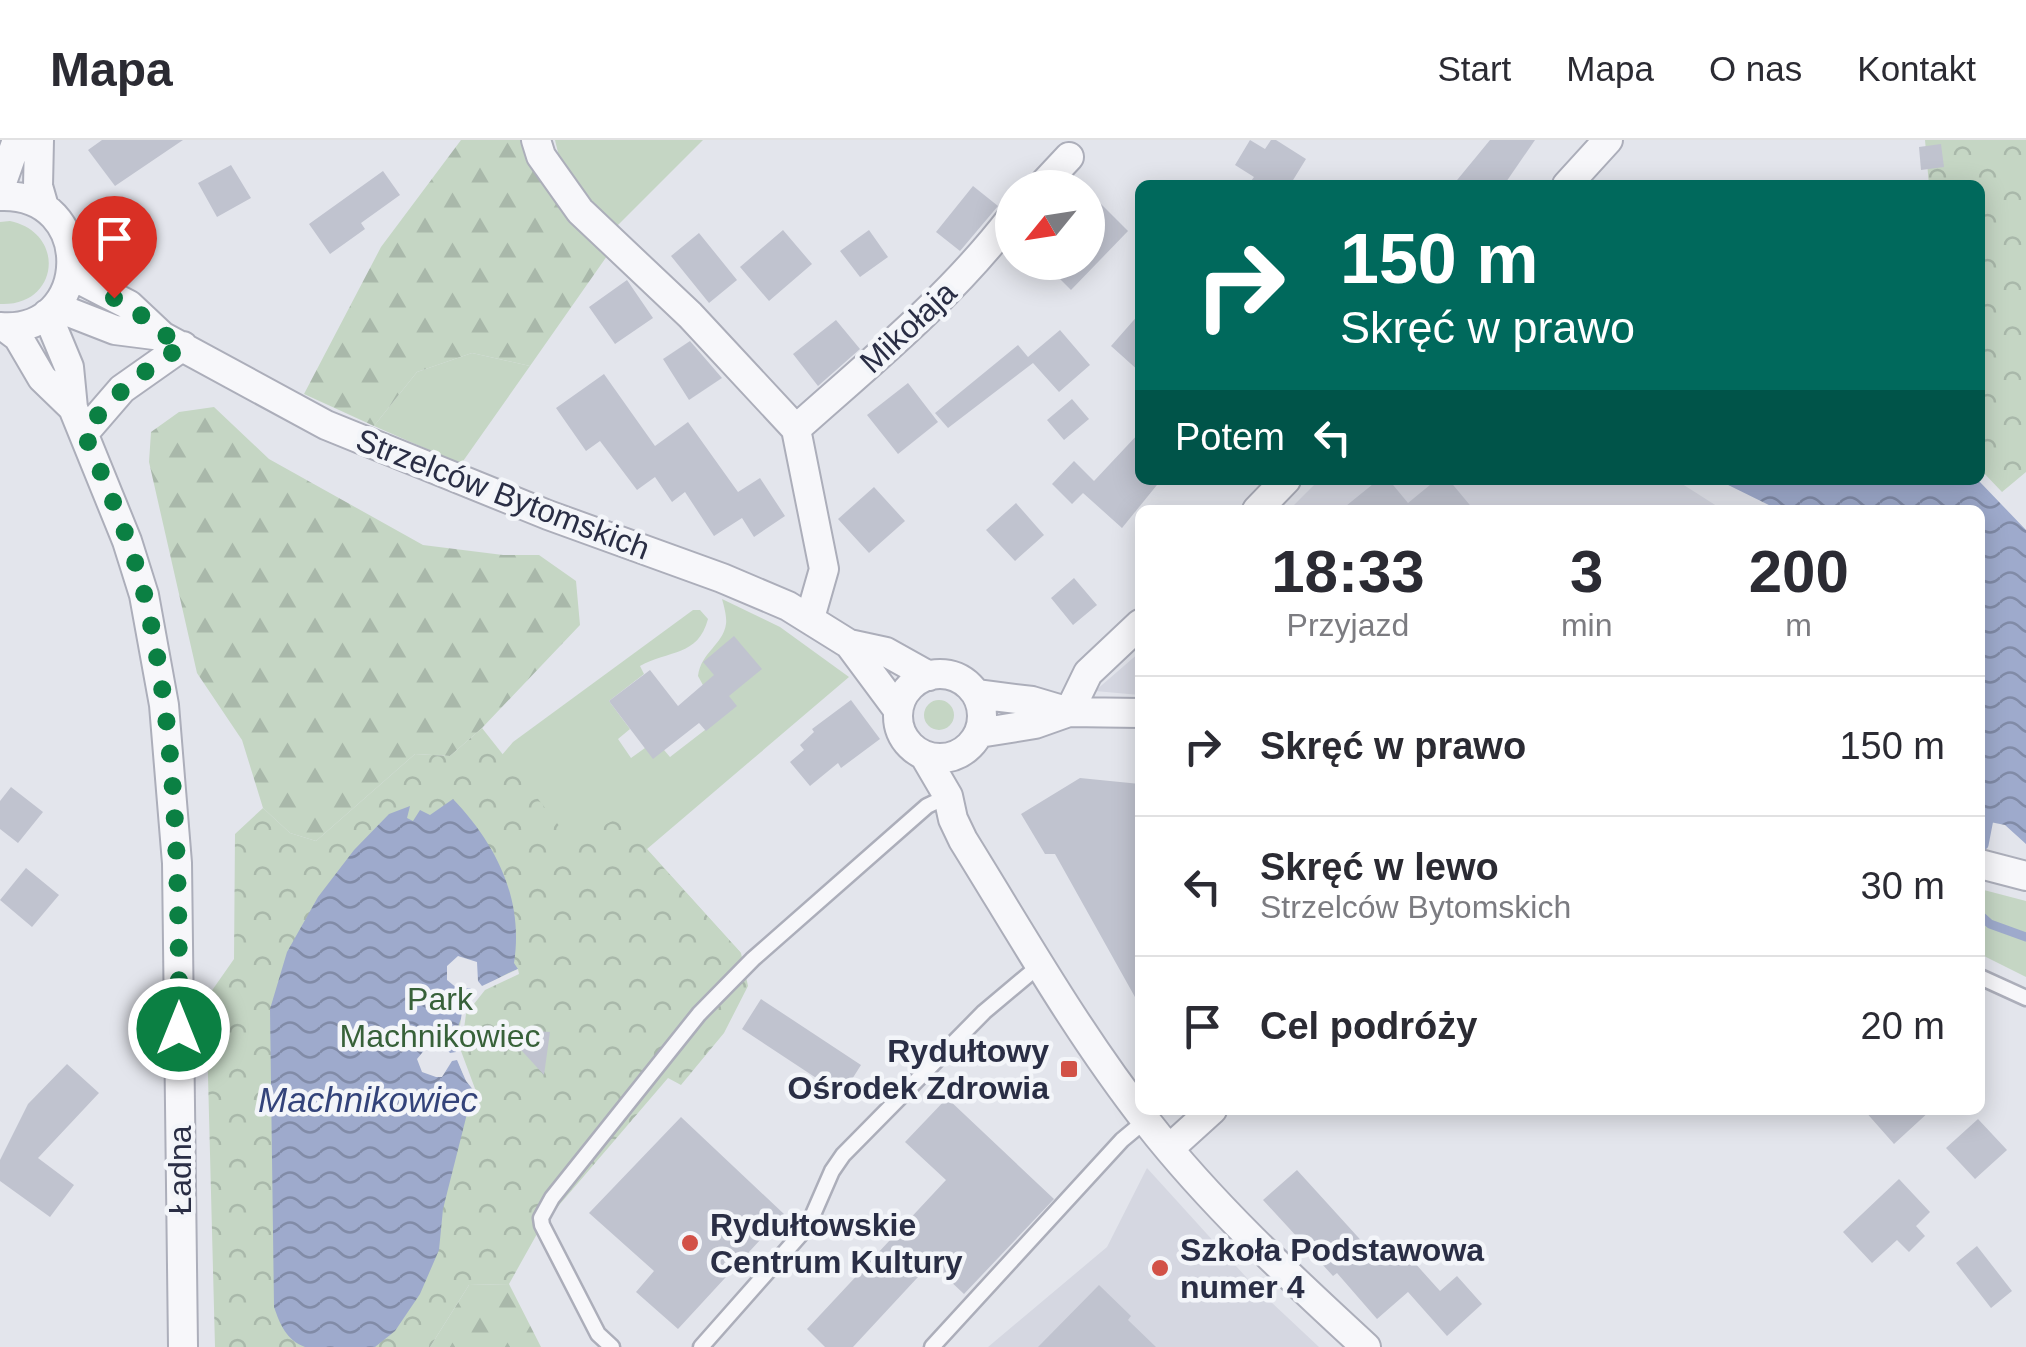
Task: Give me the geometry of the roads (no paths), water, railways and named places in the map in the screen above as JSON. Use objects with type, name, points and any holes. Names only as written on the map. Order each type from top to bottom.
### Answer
[{"type":"street","points":[[0,188],[16,140]]},
{"type":"street","points":[[39,140],[38,186],[44,207]]},
{"type":"street","points":[[536,140],[541,156],[580,211],[690,315],[796,430],[824,570],[810,618]]},
{"type":"street","points":[[1572,180],[1608,140]]},
{"type":"street","points":[[1057,170],[1069,157]]},
{"type":"street","points":[[0,196],[29,200],[44,207],[66,232],[72,248],[71,275],[64,296],[51,310],[23,326],[3,327]]},
{"type":"street","name":"Mikołaja","points":[[796,430],[962,276],[995,236]]},
{"type":"street","name":"Strzelców Bytomskich","points":[[71,275],[130,305],[172,340],[326,425],[548,514],[722,578],[810,618],[849,644]]},
{"type":"street","name":"Strzelców Bytomskich","points":[[51,310],[116,330],[172,340]]},
{"type":"street","name":"Ładna","points":[[51,310],[69,367],[78,421],[127,541],[144,594],[170,754],[178,863],[183,1347]]},
{"type":"street","name":"Ładna","points":[[3,327],[18,337],[42,378],[78,421]]},
{"type":"street","points":[[78,421],[102,408],[172,340]]},
{"type":"street","points":[[1261,505],[1281,485]]},
{"type":"street","points":[[849,644],[898,710],[901,731],[914,750],[938,758],[1068,712],[1088,673],[1135,629]]},
{"type":"street","points":[[849,644],[886,652],[929,676]]},
{"type":"street","points":[[898,710],[909,689],[929,676],[950,675],[976,694],[982,714],[948,796]]},
{"type":"street","points":[[976,694],[1032,701],[1068,712],[1135,713]]},
{"type":"street","points":[[924,755],[948,796],[963,840],[1099,1056],[1135,1105]]},
{"type":"street","points":[[1985,865],[2026,876]]},
{"type":"street","points":[[1142,1115],[1225,1210],[1366,1347]]},
{"type":"street","points":[[1170,1149],[1207,1115]]},
{"type":"lane","points":[[612,1347],[598,1334],[542,1224],[541,1218],[552,1198],[699,1014],[752,959],[927,806],[948,796]]},
{"type":"lane","points":[[701,1347],[808,1226],[832,1171],[844,1155],[984,1012],[1040,965]]},
{"type":"lane","points":[[1985,979],[2026,998]]},
{"type":"lane","points":[[932,1347],[1122,1140],[1146,1120]]},
{"type":"water","points":[[1728,485],[1983,485],[2026,530],[2026,844],[2005,825],[1985,821],[1985,505],[1769,505]]},
{"type":"water","name":"Machnikowiec","points":[[453,799],[482,835],[503,874],[515,917],[514,963],[518,969],[483,989],[461,1018],[457,1052],[473,1090],[443,1209],[439,1250],[420,1294],[395,1331],[375,1347],[305,1347],[288,1336],[274,1307],[270,1009],[287,952],[318,897],[354,850],[389,814],[410,806],[407,818],[413,821],[420,810],[430,815]]},
{"type":"waterway","points":[[1985,840],[1990,814]]},
{"type":"waterway","points":[[1985,920],[2026,937]]},
{"type":"place","name":"Rydułtowy Ośrodek Zdrowia","points":[[1069,1069]]},
{"type":"place","name":"Rydułtowskie Centrum Kultury","points":[[690,1243]]},
{"type":"place","name":"Szkoła Podstawowa numer 4","points":[[1160,1268]]},
{"type":"park label","name":"Park Machnikowiec","points":[[440,1018]]}]
